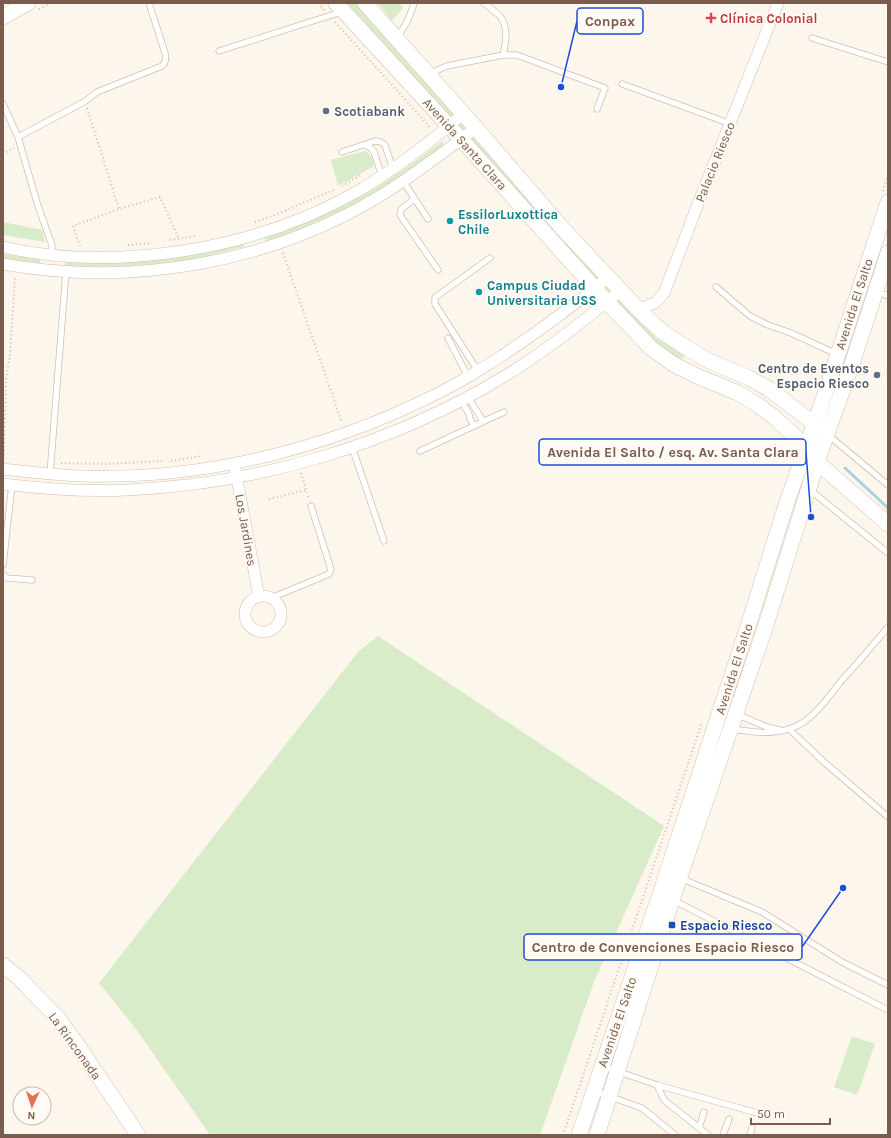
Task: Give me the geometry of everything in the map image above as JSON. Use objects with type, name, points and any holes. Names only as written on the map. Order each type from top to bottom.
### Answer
[{"type":"main road","points":[[3,17],[28,3]]},
{"type":"main road","name":"Avenida Santa Clara","points":[[365,3],[562,228],[639,310],[660,330],[707,360],[750,378],[764,386],[827,434]]},
{"type":"main road","name":"Avenida Santa Clara","points":[[336,10],[449,126],[640,337],[660,355],[673,364],[738,393],[774,417],[806,448],[818,462],[888,524]]},
{"type":"main road","name":"Avenida El Salto","points":[[674,876],[806,448],[888,202]]},
{"type":"main road","name":"Avenida El Salto","points":[[579,1135],[602,1065],[731,729],[773,606],[827,434],[882,293],[888,253]]},
{"type":"main road","name":"Avenida El Salto","points":[[597,1135],[618,1070],[666,897]]},
{"type":"main road","name":"La Rinconada","points":[[3,965],[18,977],[57,1017],[138,1135]]},
{"type":"street","name":"Palacio Riesco","points":[[639,310],[656,302],[664,294],[696,209],[778,3]]},
{"type":"street","points":[[3,247],[52,255],[103,257],[147,255],[195,249],[244,238],[261,233],[325,208],[357,192],[394,169],[463,114]]},
{"type":"street","points":[[3,264],[42,270],[127,272],[155,270],[208,262],[249,252],[301,234],[339,218],[379,196],[426,166],[476,128]]},
{"type":"street","points":[[261,233],[266,247]]},
{"type":"street","points":[[244,238],[249,252]]},
{"type":"street","points":[[42,270],[52,255]]},
{"type":"street","points":[[52,255],[63,271]]},
{"type":"street","points":[[3,469],[50,474],[104,476],[195,469],[296,448],[350,432],[394,414],[448,388],[469,376],[529,337],[608,277]]},
{"type":"street","points":[[7,485],[79,490],[125,490],[170,487],[237,478],[298,464],[352,447],[416,422],[464,399],[506,376],[570,331],[621,290]]},
{"type":"street","points":[[464,399],[468,394],[462,388],[469,376]]},
{"type":"street","points":[[448,388],[464,399]]},
{"type":"street","name":"Los Jardines","points":[[234,462],[259,597]]},
{"type":"street","points":[[26,472],[21,476],[22,483],[26,487]]},
{"type":"street","points":[[259,597],[271,598],[279,607],[280,619],[273,629],[267,632],[256,631],[247,624],[245,618],[246,607],[249,603],[259,597]]},
{"type":"lane","points":[[18,137],[84,102],[97,92],[162,66],[165,63],[165,53],[149,3]]},
{"type":"lane","points":[[396,38],[402,32],[407,23],[414,3]]},
{"type":"lane","points":[[484,3],[500,16],[505,28],[506,39],[503,55]]},
{"type":"lane","points":[[219,51],[336,10]]},
{"type":"lane","points":[[812,38],[888,62]]},
{"type":"lane","points":[[428,75],[446,66],[503,55],[517,55],[605,88],[597,110]]},
{"type":"lane","points":[[622,84],[731,124]]},
{"type":"lane","points":[[3,104],[18,137],[38,206],[52,244],[52,255]]},
{"type":"lane","points":[[342,152],[375,141],[383,143],[394,169]]},
{"type":"lane","points":[[364,145],[373,150],[382,177]]},
{"type":"lane","points":[[403,181],[428,218]]},
{"type":"lane","points":[[415,198],[401,209],[400,215],[438,270]]},
{"type":"lane","points":[[469,376],[436,304],[435,298],[490,258]]},
{"type":"lane","points":[[50,474],[63,271]]},
{"type":"lane","points":[[716,287],[750,316],[768,325],[838,353]]},
{"type":"lane","points":[[448,338],[469,376]]},
{"type":"lane","points":[[464,399],[476,412],[480,414],[483,422]]},
{"type":"lane","points":[[464,399],[470,419],[474,426]]},
{"type":"lane","points":[[420,451],[504,412]]},
{"type":"lane","points":[[827,434],[888,485]]},
{"type":"lane","points":[[352,447],[384,541]]},
{"type":"lane","points":[[3,565],[7,485]]},
{"type":"lane","points":[[809,489],[888,553]]},
{"type":"lane","points":[[271,598],[329,574],[331,570],[311,506]]},
{"type":"lane","points":[[3,574],[6,578],[32,580]]},
{"type":"lane","points":[[731,729],[766,733],[782,731],[802,723],[824,703],[888,627]]},
{"type":"lane","points":[[736,714],[767,727],[782,731]]},
{"type":"lane","points":[[789,729],[824,762],[888,817]]},
{"type":"lane","points":[[674,876],[762,912],[842,962],[888,986]]},
{"type":"lane","points":[[666,897],[888,1010]]},
{"type":"lane","points":[[602,1065],[657,1085],[761,1114]]},
{"type":"lane","points":[[657,1085],[664,1100],[708,1135]]},
{"type":"lane","points":[[593,1091],[642,1108],[675,1135]]},
{"type":"lane","points":[[699,1128],[704,1112]]},
{"type":"lane","points":[[724,1135],[729,1119]]},
{"type":"lane","points":[[750,1135],[752,1128]]},
{"type":"path","points":[[318,3],[336,10],[430,128]]},
{"type":"path","points":[[84,102],[119,209]]},
{"type":"path","points":[[3,154],[20,144]]},
{"type":"path","points":[[250,224],[339,188],[378,165]]},
{"type":"path","points":[[73,246],[80,246],[73,226],[119,209],[160,198],[179,239]]},
{"type":"path","points":[[167,241],[199,236]]},
{"type":"path","points":[[125,245],[155,242]]},
{"type":"path","points":[[283,253],[342,424]]},
{"type":"path","points":[[3,459],[6,380],[10,356],[15,276]]},
{"type":"path","points":[[51,463],[104,464],[167,461],[207,456]]},
{"type":"path","points":[[298,464],[311,506]]},
{"type":"path","points":[[268,499],[306,490]]},
{"type":"path","points":[[563,1135],[704,716]]},
{"type":"green space","points":[[344,3],[358,3],[454,111],[478,143],[656,338],[686,355],[679,361],[645,334]]},
{"type":"green space","points":[[378,3],[399,3],[403,8],[392,21]]},
{"type":"green space","points":[[442,141],[445,145],[371,195],[339,212],[266,241],[264,237],[319,217],[368,192],[398,173]]},
{"type":"green space","points":[[365,151],[370,155],[374,166],[338,186],[331,160]]},
{"type":"green space","points":[[3,222],[42,230],[45,242],[3,235]]},
{"type":"green space","points":[[243,243],[244,247],[169,263],[91,267],[65,266],[65,262],[118,262],[170,258],[197,254]]},
{"type":"green space","points":[[3,254],[40,259],[40,264],[3,258]]},
{"type":"green space","points":[[378,636],[664,826],[594,982],[540,1135],[210,1135],[136,1029],[99,983],[358,652]]},
{"type":"green space","points":[[852,1036],[875,1044],[857,1095],[834,1087]]},
{"type":"waterway","points":[[845,468],[888,508]]},
{"type":"place","name":"Clínica Colonial","points":[[711,18]]},
{"type":"place","name":"Conpax","points":[[561,87]]},
{"type":"place","name":"Scotiabank","points":[[326,111]]},
{"type":"place","name":"EssilorLuxottica Chile","points":[[450,221]]},
{"type":"place","name":"Campus Ciudad Universitaria USS","points":[[479,292]]},
{"type":"place","name":"Centro de Eventos Espacio Riesco","points":[[877,375]]},
{"type":"place","name":"Avenida El Salto / esq. Av. Santa Clara","points":[[811,517]]},
{"type":"place","name":"Centro de Convenciones Espacio Riesco","points":[[843,888]]},
{"type":"place","name":"Espacio Riesco","points":[[672,925]]}]
